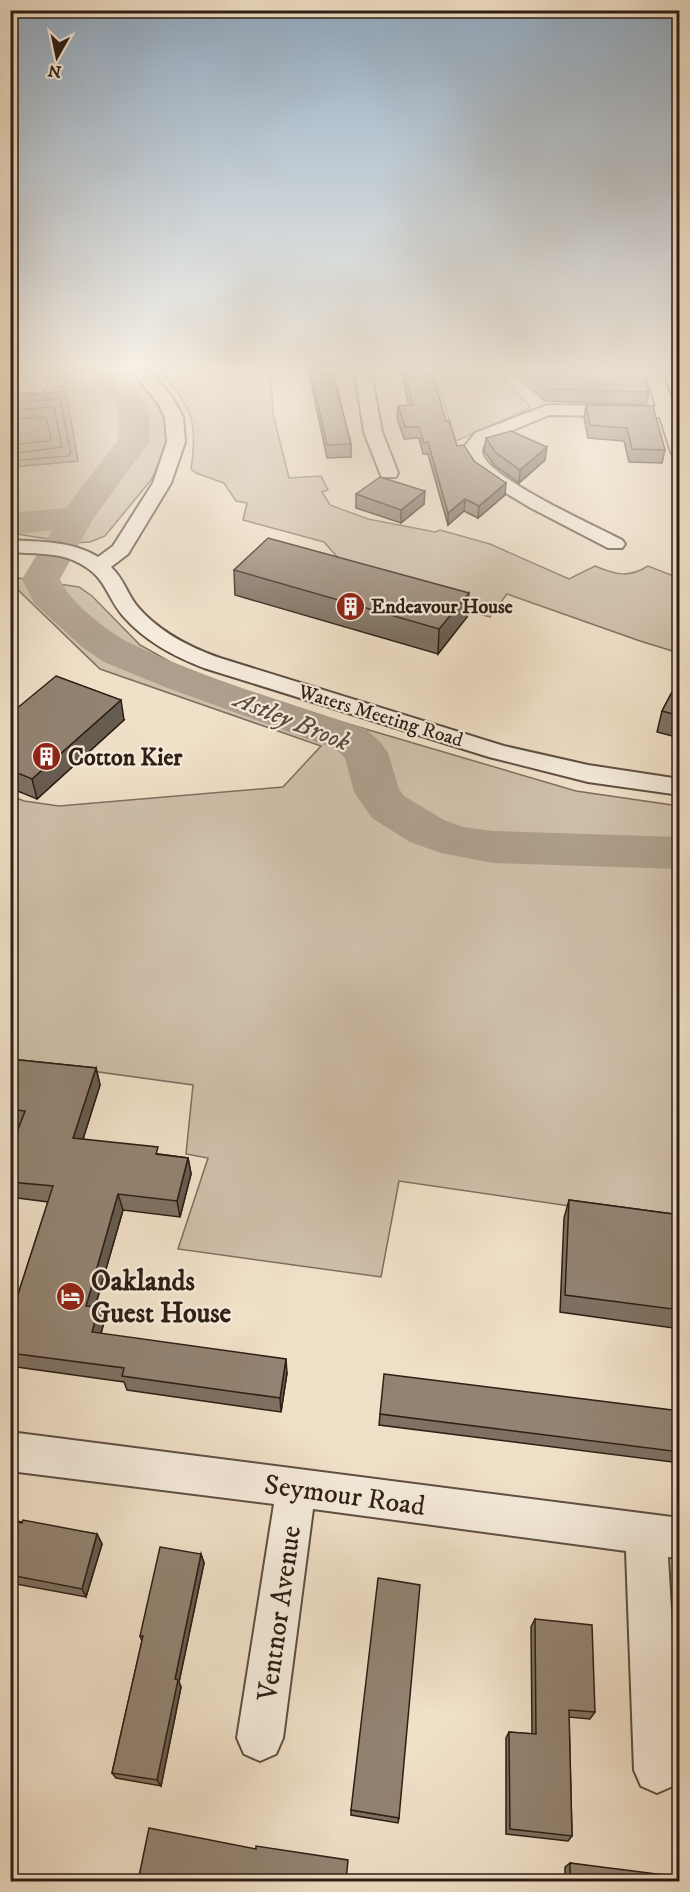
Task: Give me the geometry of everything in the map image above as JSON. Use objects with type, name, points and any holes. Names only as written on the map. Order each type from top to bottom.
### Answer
[{"type":"street","points":[[10,546],[24,558],[73,561],[99,567],[121,550],[157,492],[171,461]]},
{"type":"street","points":[[384,461],[389,473]]},
{"type":"street","points":[[477,461],[507,486],[615,544]]},
{"type":"street","name":"Waters Meeting Road","points":[[99,567],[114,583],[124,602],[143,624],[180,649],[214,663],[410,726],[562,768],[680,787]]},
{"type":"street","name":"Seymour Road","points":[[10,1451],[663,1536]]},
{"type":"street","name":"Ventnor Avenue","points":[[260,1738],[296,1488]]},
{"type":"street","points":[[657,1770],[663,1536]]},
{"type":"shaded area","points":[[75,461],[160,461],[151,480],[105,536],[90,542],[72,543],[11,533],[11,467]]},
{"type":"shaded area","points":[[192,461],[285,461],[289,478],[321,476],[328,490],[322,492],[330,505],[368,519],[435,532],[440,530],[490,544],[569,579],[595,566],[628,574],[648,566],[679,578],[679,653],[507,594],[490,617],[359,582],[324,542],[243,520],[247,503],[236,501],[224,483],[191,469]]},
{"type":"shaded area","points":[[18,578],[79,587],[92,596],[140,645],[174,664],[257,697],[576,791],[679,806],[679,1222],[399,1181],[381,1277],[178,1249],[208,1158],[186,1154],[193,1085],[11,1060],[11,796],[24,801],[59,806],[283,787],[321,746],[100,669],[14,586]]},
{"type":"water","points":[[11,461],[75,461],[11,467]]},
{"type":"building","points":[[433,461],[474,461],[506,483],[479,506],[465,499],[448,513]]},
{"type":"building","points":[[508,461],[530,461],[520,470]]},
{"type":"building","points":[[380,477],[425,491],[401,510],[356,494]]},
{"type":"building","points":[[268,538],[469,593],[439,629],[234,570]]},
{"type":"building","name":"Cotton Kier","points":[[56,676],[121,700],[32,779],[10,770],[10,714]]},
{"type":"building","points":[[680,677],[680,716],[662,711]]},
{"type":"building","points":[[10,1059],[96,1068],[73,1138],[158,1147],[156,1154],[188,1158],[177,1201],[118,1194],[86,1306],[99,1307],[92,1332],[286,1359],[280,1398],[122,1376],[124,1368],[10,1353],[10,1319],[53,1186],[10,1182],[10,1150],[25,1111],[10,1109]]},
{"type":"building","points":[[569,1200],[680,1215],[680,1310],[565,1295]]},
{"type":"building","points":[[384,1374],[680,1411],[680,1452],[380,1414]]},
{"type":"building","points":[[10,1520],[22,1523],[23,1520],[97,1534],[82,1589],[10,1575]]},
{"type":"building","points":[[160,1547],[201,1554],[157,1780],[112,1773],[143,1636],[140,1636]]},
{"type":"building","points":[[378,1578],[420,1585],[399,1818],[351,1810]]},
{"type":"building","points":[[535,1619],[592,1625],[595,1712],[569,1710],[572,1836],[510,1829],[509,1732],[536,1734]]},
{"type":"building","points":[[149,1828],[256,1849],[256,1846],[348,1860],[346,1881],[138,1881]]},
{"type":"building","points":[[570,1863],[680,1877],[680,1881],[570,1881]]},
{"type":"waterway","points":[[77,517],[119,461]]},
{"type":"waterway","points":[[10,524],[77,517]]},
{"type":"waterway","name":"Astley Brook","points":[[77,517],[41,579],[47,595],[96,639],[118,653],[179,678],[351,739],[366,753],[377,792],[388,807],[427,831],[458,842],[493,847],[680,853]]},
{"type":"place","name":"Endeavour House","points":[[350,606]]},
{"type":"place","name":"Cotton Kier","points":[[47,757]]},
{"type":"place","name":"Oaklands Guest House","points":[[70,1296]]}]
